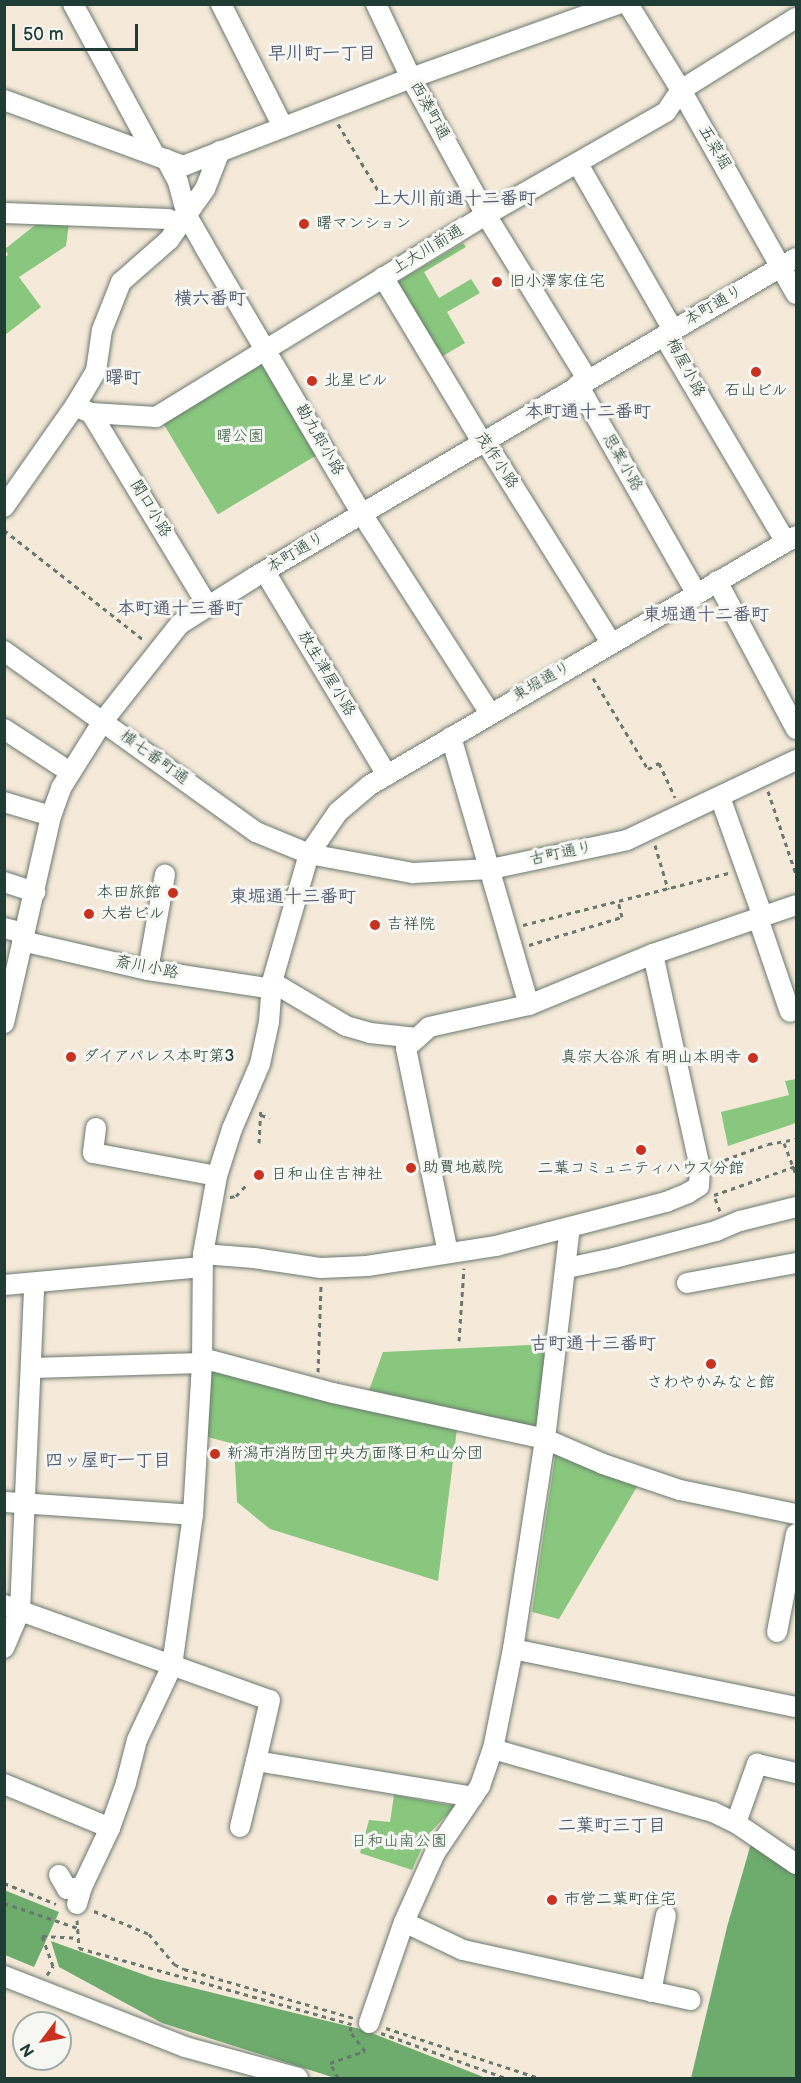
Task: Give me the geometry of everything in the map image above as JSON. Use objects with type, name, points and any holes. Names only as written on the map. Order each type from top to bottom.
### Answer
[{"type":"street","name":"勘九郎小路","points":[[73,4],[160,157],[178,182],[184,220],[265,348],[362,514],[490,713]]},
{"type":"street","points":[[221,4],[283,127]]},
{"type":"street","name":"西湊町通","points":[[376,4],[411,78],[486,215]]},
{"type":"street","points":[[4,100],[183,166],[411,78],[618,4]]},
{"type":"street","name":"五菜堀","points":[[628,4],[789,262],[796,294]]},
{"type":"street","name":"上大川前通","points":[[83,409],[156,417],[265,348],[486,215],[666,112],[681,90],[796,18]]},
{"type":"street","points":[[4,507],[83,409],[96,371],[102,330],[121,282],[169,240],[205,189],[220,151]]},
{"type":"street","name":"梅屋小路","points":[[578,164],[669,333],[791,539]]},
{"type":"street","points":[[4,213],[184,220]]},
{"type":"street","points":[[4,227],[33,213]]},
{"type":"street","name":"思案小路","points":[[486,215],[582,382],[696,593]]},
{"type":"street","name":"本町通り","points":[[4,1023],[51,816],[70,772],[103,721],[180,624],[582,382],[789,262]]},
{"type":"street","name":"茂作小路","points":[[383,277],[611,643]]},
{"type":"street","name":"関口小路","points":[[83,409],[208,606]]},
{"type":"street","name":"東堀通り","points":[[80,1895],[110,1828],[126,1783],[137,1740],[172,1666],[193,1515],[202,1360],[202,1261],[217,1176],[232,1129],[260,1064],[273,985],[309,854],[338,812],[370,785],[791,539]]},
{"type":"street","name":"放生津屋小路","points":[[265,572],[387,775]]},
{"type":"street","points":[[717,581],[796,729]]},
{"type":"street","name":"横七番町通","points":[[4,651],[256,832],[309,854]]},
{"type":"street","points":[[4,729],[70,772]]},
{"type":"street","points":[[451,737],[529,1005]]},
{"type":"street","name":"古町通り","points":[[309,854],[413,873],[491,869],[627,840],[796,760]]},
{"type":"street","points":[[720,797],[746,869],[790,1012]]},
{"type":"street","points":[[4,802],[51,816]]},
{"type":"street","points":[[148,970],[165,874]]},
{"type":"street","points":[[4,882],[35,891]]},
{"type":"street","points":[[456,1252],[406,1048],[429,1027],[529,1005],[653,954],[796,905]]},
{"type":"street","name":"斎川小路","points":[[4,928],[23,937],[148,970],[273,985]]},
{"type":"street","points":[[4,1285],[34,1284],[202,1261],[254,1258],[321,1268],[367,1266],[456,1252],[570,1227],[666,1202],[688,1193],[699,1185],[700,1168],[653,954]]},
{"type":"street","points":[[273,985],[346,1026],[370,1033],[417,1038]]},
{"type":"street","points":[[96,1128],[93,1153],[217,1176]]},
{"type":"street","points":[[567,1268],[614,1258],[796,1207]]},
{"type":"street","points":[[370,2027],[404,1922],[435,1853],[480,1786],[493,1749],[513,1649],[545,1439],[567,1268],[570,1227]]},
{"type":"street","points":[[687,1283],[796,1263]]},
{"type":"street","points":[[4,1648],[12,1608],[14,1503],[32,1368],[34,1284]]},
{"type":"street","points":[[32,1368],[202,1360],[317,1389],[545,1439],[603,1464],[680,1490],[796,1514]]},
{"type":"street","points":[[14,1503],[193,1515]]},
{"type":"street","points":[[777,1632],[796,1534]]},
{"type":"street","points":[[12,1608],[270,1700],[240,1827]]},
{"type":"street","points":[[513,1649],[796,1707]]},
{"type":"street","points":[[493,1749],[713,1812],[736,1822],[796,1864]]},
{"type":"street","points":[[256,1761],[472,1797]]},
{"type":"street","points":[[736,1822],[757,1764],[796,1773]]},
{"type":"street","points":[[4,1784],[110,1828]]},
{"type":"street","points":[[59,1875],[67,1889],[80,1895]]},
{"type":"street","points":[[651,1992],[666,1915]]},
{"type":"street","points":[[404,1922],[463,1950],[691,2000]]},
{"type":"street","points":[[4,1976],[185,2047],[298,2079]]},
{"type":"path","points":[[329,109],[379,192]]},
{"type":"path","points":[[4,530],[160,652]]},
{"type":"path","points":[[593,678],[648,769],[658,763],[676,799]]},
{"type":"path","points":[[763,776],[796,874]]},
{"type":"path","points":[[650,829],[668,889]]},
{"type":"path","points":[[507,929],[746,869]]},
{"type":"path","points":[[513,950],[622,916],[618,901]]},
{"type":"path","points":[[261,1115],[270,1118]]},
{"type":"path","points":[[700,1168],[768,1144],[784,1143],[796,1139]]},
{"type":"path","points":[[784,1143],[796,1174]]},
{"type":"path","points":[[725,1227],[714,1195],[795,1167]]},
{"type":"path","points":[[456,1252],[459,1341]]},
{"type":"path","points":[[317,1389],[321,1268]]},
{"type":"path","points":[[4,1883],[55,1904],[80,1895],[149,1934],[161,1946],[167,1957],[184,1969],[539,2079]]},
{"type":"path","points":[[4,1903],[78,1928]]},
{"type":"path","points":[[43,1982],[53,1966],[42,1936],[78,1938],[80,1948],[370,2027],[506,2079]]},
{"type":"path","points":[[339,2078],[330,2063],[365,2051],[350,2031]]},
{"type":"green space","points":[[39,222],[69,223],[66,246],[19,277],[41,307],[5,335],[4,258],[8,255],[5,249]]},
{"type":"green space","points":[[463,243],[466,247],[424,272],[439,298],[471,279],[480,293],[447,312],[465,343],[436,360],[392,285]]},
{"type":"green space","name":"曙公園","points":[[261,359],[318,454],[218,514],[161,419]]},
{"type":"green space","points":[[796,1079],[796,1123],[728,1146],[721,1112],[789,1095],[785,1081]]},
{"type":"green space","points":[[549,1344],[541,1434],[367,1396],[383,1352]]},
{"type":"green space","points":[[204,1363],[457,1429],[438,1581],[270,1529],[237,1502],[234,1444],[204,1436]]},
{"type":"green space","points":[[556,1450],[638,1485],[559,1619],[532,1612]]},
{"type":"green space","name":"日和山南公園","points":[[394,1795],[455,1806],[427,1836],[412,1870],[360,1853],[369,1820],[390,1822]]},
{"type":"green space","points":[[752,1840],[796,1871],[796,2078],[691,2078],[727,1927]]},
{"type":"green space","points":[[4,1890],[59,1912],[34,1967],[5,1955]]},
{"type":"green space","points":[[51,1941],[153,1978],[364,2030],[486,2078],[335,2078],[162,2023],[59,1967]]},
{"type":"place","name":"曙マンション","points":[[304,224]]},
{"type":"place","name":"旧小澤家住宅","points":[[497,282]]},
{"type":"place","name":"石山ビル","points":[[756,372]]},
{"type":"place","name":"北星ビル","points":[[312,381]]},
{"type":"place","name":"本田旅館","points":[[173,893]]},
{"type":"place","name":"大岩ビル","points":[[89,914]]},
{"type":"place","name":"吉祥院","points":[[375,925]]},
{"type":"place","name":"ダイアパレス本町第3","points":[[71,1057]]},
{"type":"place","name":"真宗大谷派 有明山本明寺","points":[[753,1058]]},
{"type":"place","name":"二葉コミュニティハウス分館","points":[[641,1150]]},
{"type":"place","name":"助賈地蔵院","points":[[411,1168]]},
{"type":"place","name":"日和山住吉神社","points":[[259,1175]]},
{"type":"place","name":"さわやかみなと館","points":[[711,1364]]},
{"type":"place","name":"新潟市消防団中央方面隊日和山分団","points":[[215,1454]]},
{"type":"place","name":"市営二葉町住宅","points":[[552,1900]]},
{"type":"district","name":"早川町一丁目","points":[[322,54]]},
{"type":"district","name":"上大川前通十二番町","points":[[455,199]]},
{"type":"district","name":"横六番町","points":[[210,299]]},
{"type":"district","name":"曙町","points":[[123,378]]},
{"type":"district","name":"本町通十二番町","points":[[588,412]]},
{"type":"district","name":"本町通十三番町","points":[[180,609]]},
{"type":"district","name":"東堀通十二番町","points":[[706,615]]},
{"type":"district","name":"東堀通十三番町","points":[[293,897]]},
{"type":"district","name":"古町通十三番町","points":[[593,1344]]},
{"type":"district","name":"四ッ屋町一丁目","points":[[108,1461]]},
{"type":"district","name":"二葉町三丁目","points":[[612,1826]]}]
